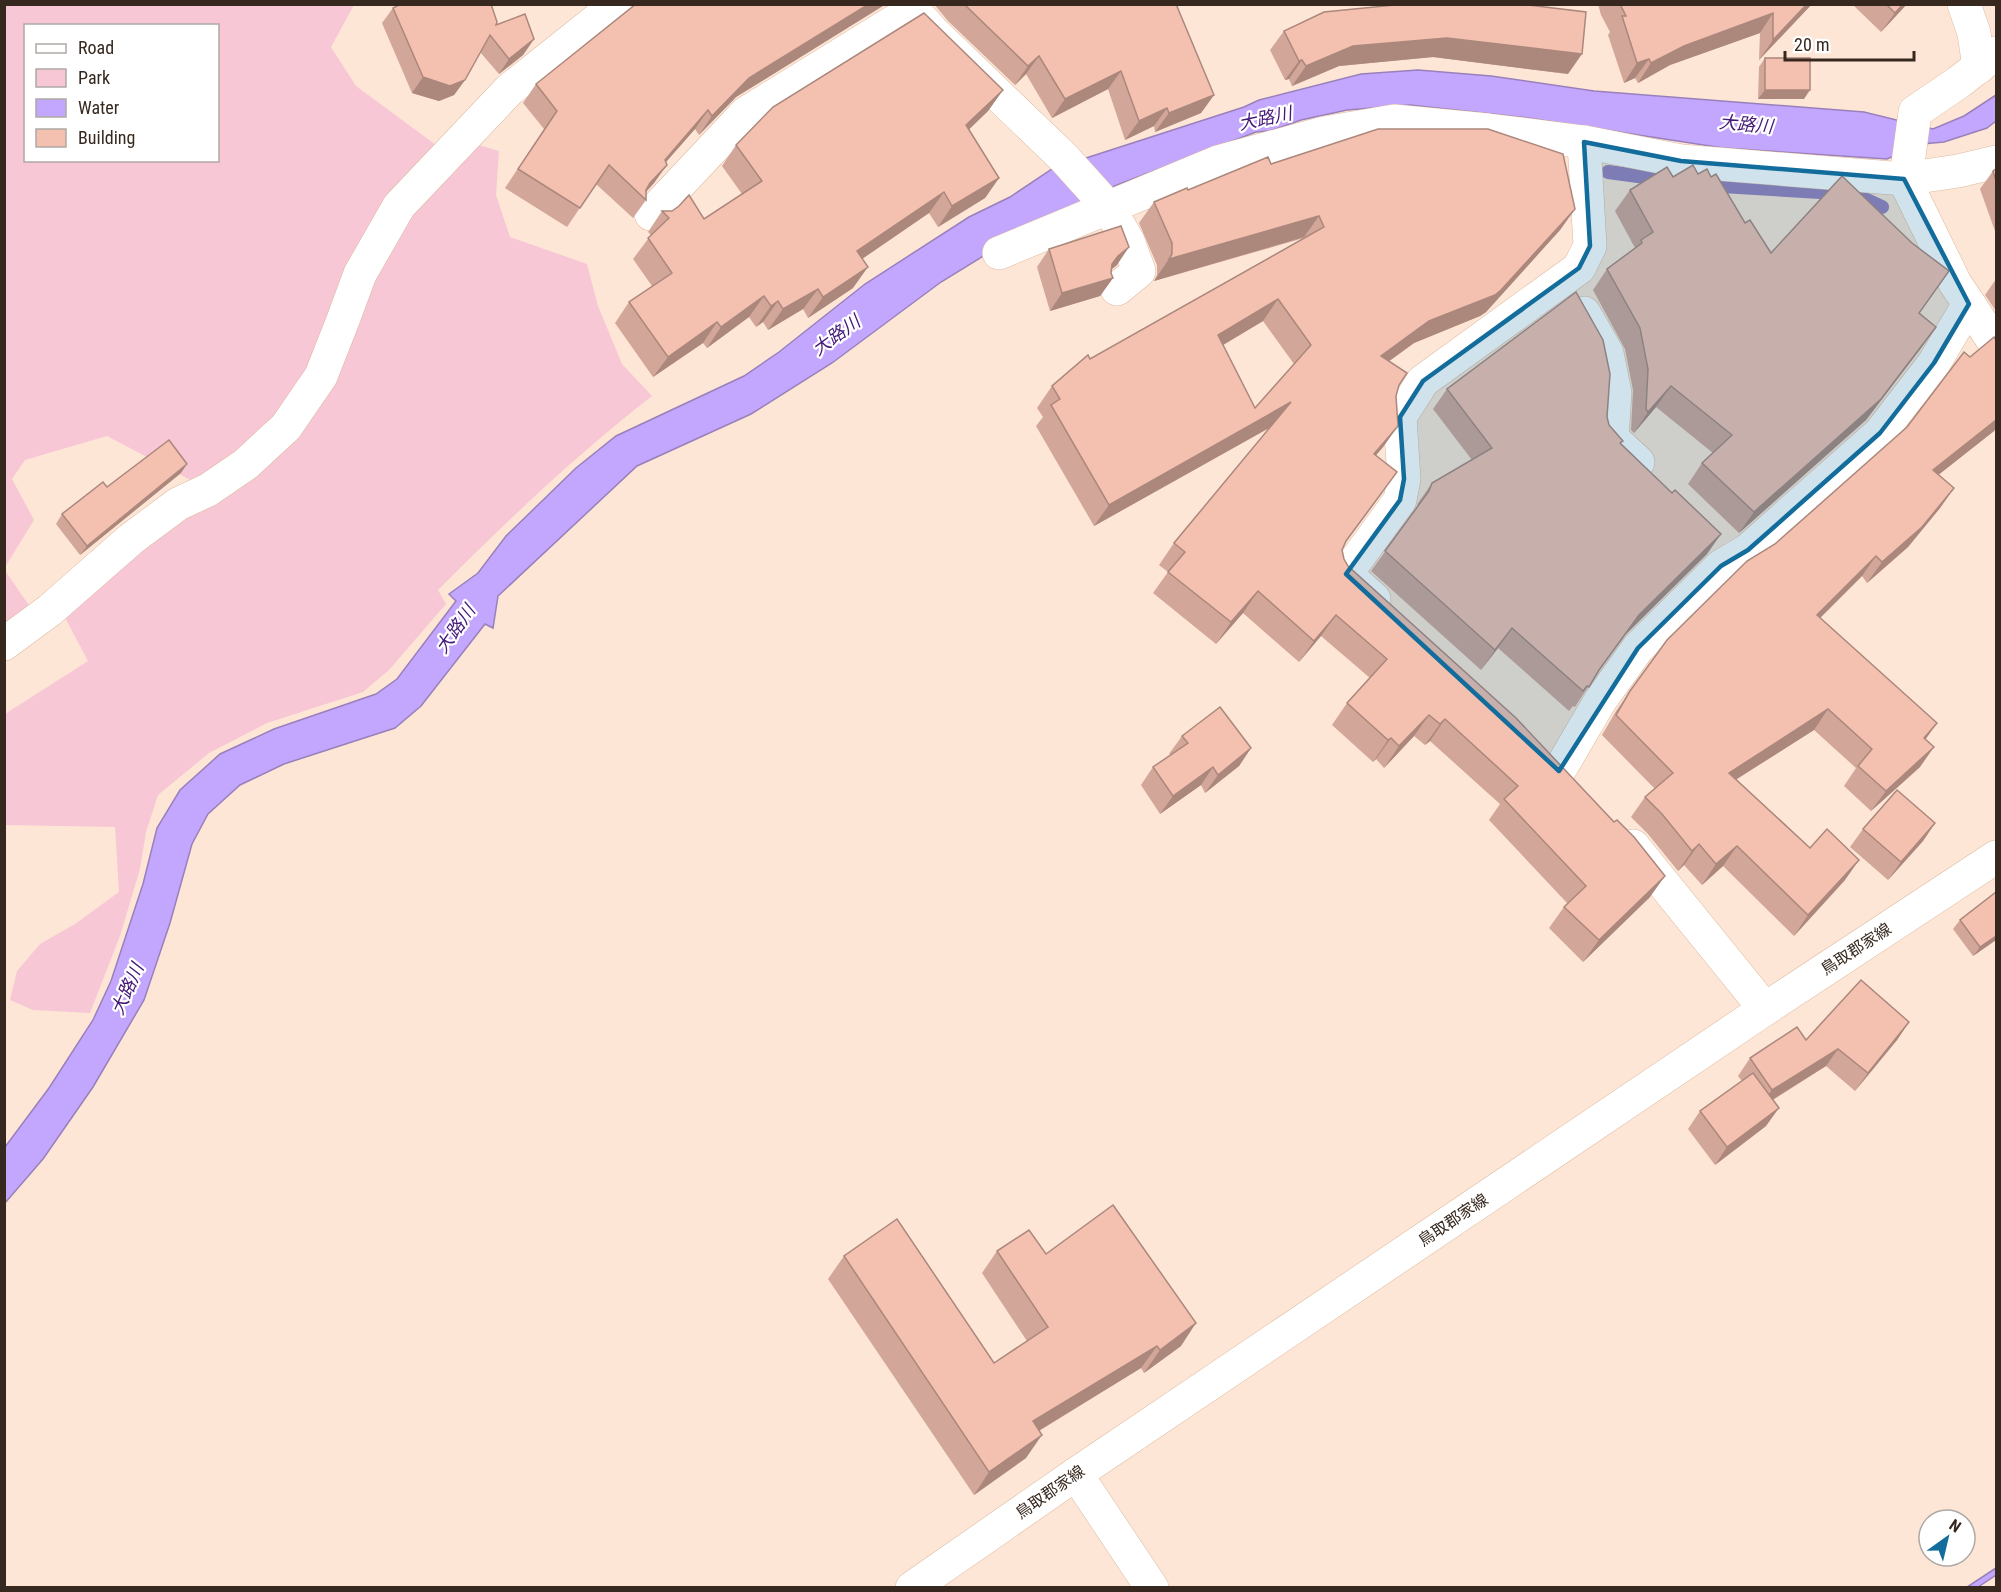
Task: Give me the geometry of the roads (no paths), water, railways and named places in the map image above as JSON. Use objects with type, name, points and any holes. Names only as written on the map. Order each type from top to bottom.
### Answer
[{"type":"street","points":[[4,644],[50,610],[141,532],[178,504],[208,490],[246,464],[286,427],[321,376],[360,274],[399,206],[509,90],[617,4]]},
{"type":"street","points":[[1964,4],[1974,33],[1988,60],[1915,112],[1906,171],[1956,283],[1996,345]]},
{"type":"street","points":[[651,214],[747,113],[910,7],[1064,158],[1109,208],[1128,241],[1139,271],[1117,289]]},
{"type":"street","points":[[999,253],[1218,162],[1324,133],[1394,121],[1584,142],[1681,161],[1906,171],[1958,171],[1996,162]]},
{"type":"street","points":[[1399,622],[1346,574],[1400,500],[1404,479],[1400,417],[1423,381],[1579,268],[1590,246],[1584,142]]},
{"type":"street","points":[[1565,279],[1607,353],[1615,393],[1612,438],[1662,486]]},
{"type":"street","points":[[1584,796],[1547,760],[1600,701],[1638,648],[1721,566],[1748,550],[1880,433],[1934,363],[1969,304]]},
{"type":"street","points":[[1712,533],[1737,556]]},
{"type":"street","points":[[1608,821],[1633,846],[1765,1009]]},
{"type":"street","name":"鳥取郡家線","points":[[912,1587],[1765,1009],[1996,858]]},
{"type":"street","points":[[1076,1474],[1152,1587]]},
{"type":"water","name":"大路川","points":[[1418,70],[1491,76],[1594,91],[1864,112],[1933,129],[1964,116],[1996,95],[1996,121],[1987,128],[1944,142],[1922,144],[1887,159],[1723,148],[1528,118],[1410,105],[1347,110],[1301,120],[1270,131],[1256,132],[1117,185],[1084,200],[1003,244],[941,282],[832,363],[751,414],[637,466],[498,596],[493,628],[485,624],[421,706],[395,728],[284,764],[240,785],[208,814],[192,844],[170,923],[144,1000],[93,1087],[43,1159],[5,1203],[5,1147],[49,1088],[93,1020],[111,981],[143,884],[157,828],[180,790],[220,754],[274,729],[376,694],[397,679],[456,601],[449,594],[478,573],[506,536],[576,468],[616,436],[744,376],[779,352],[865,284],[969,217],[1010,197],[1052,169],[1244,107],[1259,100],[1361,74]]},
{"type":"water","points":[[1996,1568],[1996,1575],[1978,1587],[1967,1587]]},
{"type":"waterway","points":[[1608,172],[1668,180]]},
{"type":"waterway","points":[[1705,185],[1854,194],[1882,207]]}]
